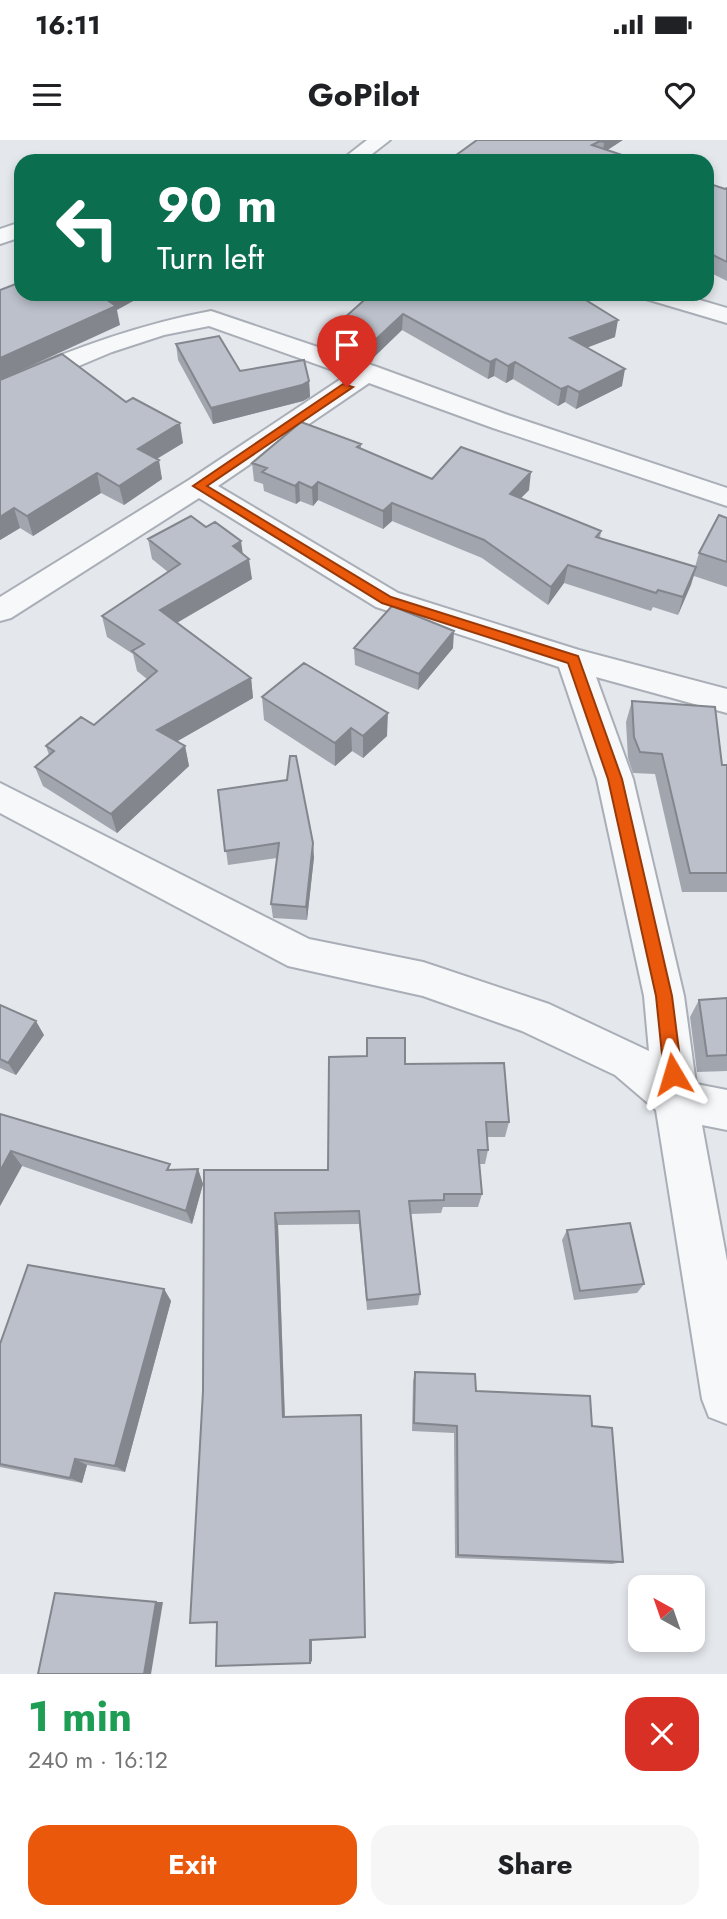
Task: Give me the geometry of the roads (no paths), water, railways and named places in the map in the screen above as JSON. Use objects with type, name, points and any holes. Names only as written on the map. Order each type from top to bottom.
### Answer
[{"type":"street","points":[[360,154],[380,140]]},
{"type":"street","points":[[677,301],[727,316]]},
{"type":"street","points":[[0,391],[71,358],[166,325],[211,318],[369,372],[502,422],[727,497]]},
{"type":"street","points":[[0,611],[199,486],[369,372]]},
{"type":"street","points":[[199,486],[387,600],[573,660],[727,701]]},
{"type":"street","points":[[573,660],[615,779],[664,996],[676,1100],[727,1399]]},
{"type":"street","points":[[0,797],[302,954],[423,979],[534,1017],[630,1060],[676,1100],[727,1110]]}]
